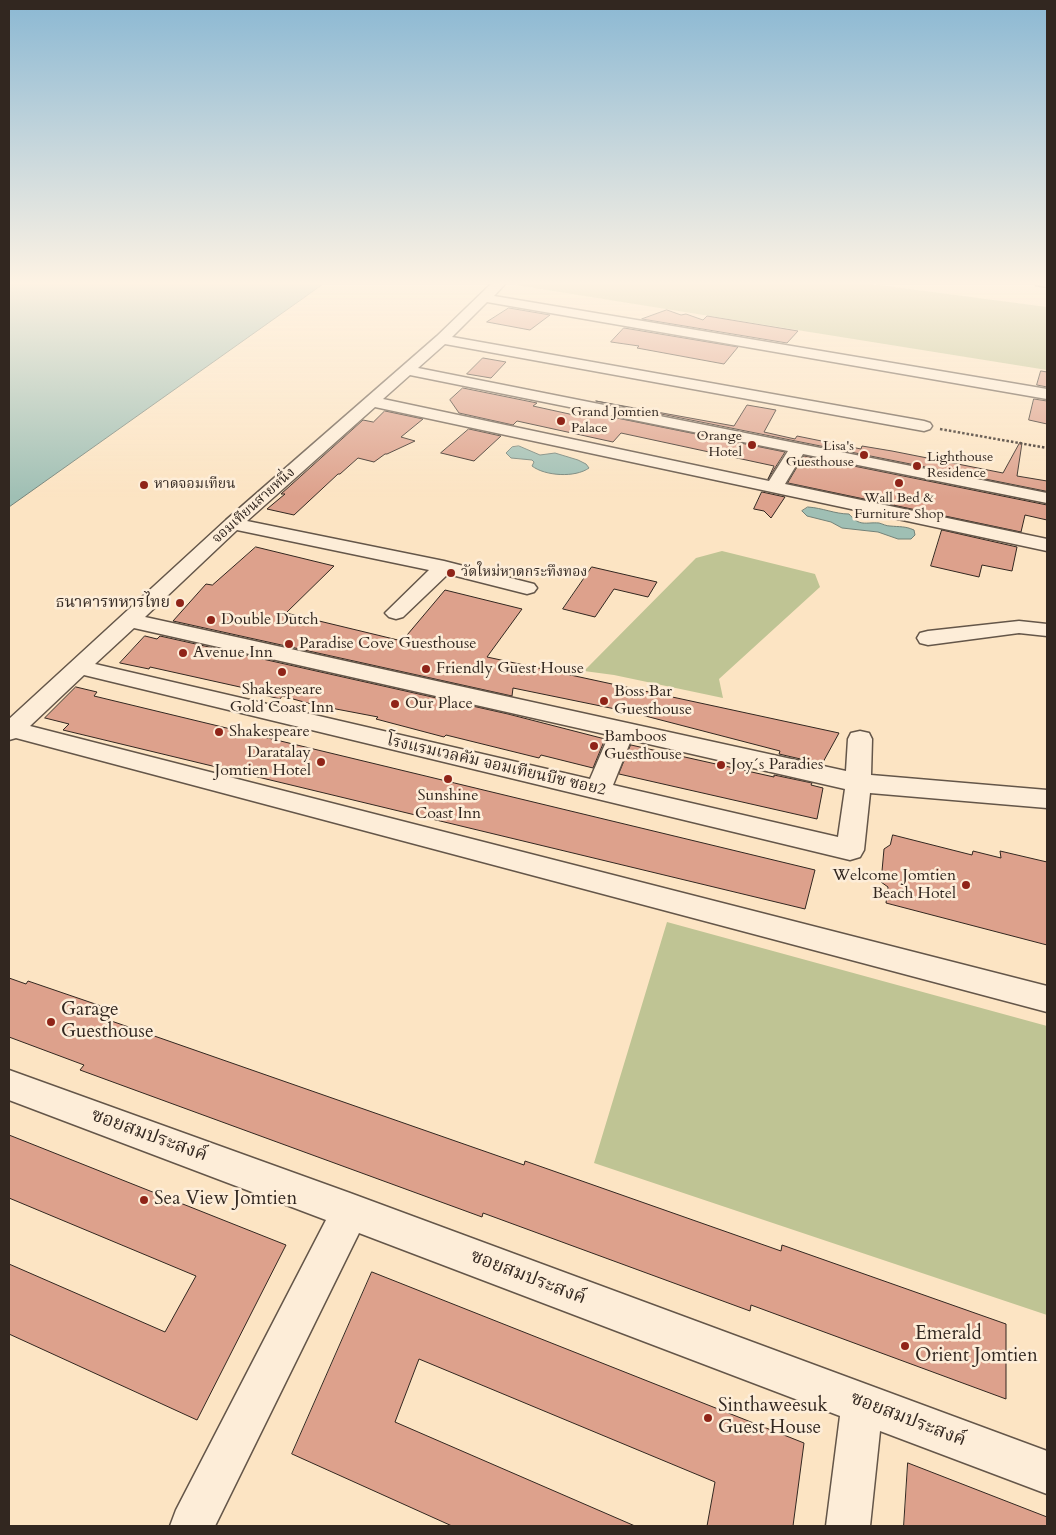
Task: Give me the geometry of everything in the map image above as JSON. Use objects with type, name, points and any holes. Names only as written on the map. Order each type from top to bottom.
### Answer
[{"type":"street","name":"จอมเทียนสายหนึ่ง","points":[[10,730],[233,524],[426,354]]},
{"type":"street","points":[[441,376],[458,358],[451,354]]},
{"type":"street","points":[[494,354],[924,426]]},
{"type":"street","points":[[811,354],[1047,394]]},
{"type":"street","points":[[407,370],[1047,498]]},
{"type":"street","points":[[385,389],[411,394]]},
{"type":"street","points":[[370,401],[1047,545]]},
{"type":"street","points":[[775,486],[798,448]]},
{"type":"street","points":[[233,524],[444,567],[527,588]]},
{"type":"street","points":[[396,613],[444,567]]},
{"type":"street","points":[[128,620],[858,783],[1047,799]]},
{"type":"street","points":[[928,638],[1019,627],[1047,630]]},
{"type":"street","name":"โรงแรมเวลคัม จอมเทียนบีช ซอย2","points":[[78,667],[850,850],[858,783]]},
{"type":"street","points":[[10,730],[1047,999]]},
{"type":"street","points":[[598,790],[623,731]]},
{"type":"street","points":[[858,783],[860,738]]},
{"type":"street","name":"ซอยสมประสงค์","points":[[9,1085],[1047,1473]]},
{"type":"street","points":[[192,1526],[350,1211]]},
{"type":"street","points":[[848,1526],[862,1403]]},
{"type":"path","points":[[924,426],[1047,448]]},
{"type":"green space","points":[[945,354],[1047,354],[1047,370]]},
{"type":"green space","points":[[722,551],[815,574],[820,587],[719,679],[723,698],[614,675],[584,671],[696,558]]},
{"type":"green space","points":[[667,922],[1047,1026],[1047,1315],[594,1163]]},
{"type":"water","points":[[9,354],[225,354],[9,507]]},
{"type":"water","points":[[519,446],[540,455],[555,453],[578,460],[589,468],[568,474],[544,472],[532,466],[534,462],[532,460],[511,458],[506,453],[512,447]]},
{"type":"water","points":[[808,507],[849,514],[856,521],[863,523],[879,523],[908,528],[914,530],[915,535],[911,539],[898,539],[878,532],[842,528],[831,522],[807,516],[802,511]]},
{"type":"building","points":[[668,354],[733,354],[724,364]]},
{"type":"building","points":[[483,358],[506,362],[491,378],[467,374]]},
{"type":"building","points":[[1041,371],[1047,372],[1047,387],[1037,385]]},
{"type":"building","points":[[463,388],[537,403],[533,406],[583,417],[587,412],[785,452],[768,479],[774,466],[621,433],[613,442],[517,421],[513,425],[459,413],[450,400]]},
{"type":"building","points":[[1034,399],[1047,401],[1047,424],[1029,420]]},
{"type":"building","points":[[596,401],[734,426],[747,405],[776,410],[764,432],[795,439],[797,436],[861,449],[862,446],[892,451],[1003,473],[1020,442],[1022,443],[1017,476],[1047,481],[1047,491]]},
{"type":"building","points":[[385,411],[423,419],[401,437],[415,441],[385,454],[374,462],[358,458],[294,515],[267,509],[363,420],[373,422]]},
{"type":"building","points":[[469,429],[501,436],[474,461],[441,453]]},
{"type":"building","points":[[804,456],[1047,505],[1047,520],[1025,515],[1021,532],[788,483]]},
{"type":"building","points":[[762,492],[785,497],[771,518],[764,511],[754,509]]},
{"type":"building","points":[[942,530],[1017,547],[1012,571],[982,565],[979,577],[931,566]]},
{"type":"building","points":[[256,547],[334,566],[286,613],[402,641],[445,590],[522,609],[487,657],[839,733],[822,764],[779,754],[780,751],[630,712],[513,688],[512,696],[173,621],[206,584],[212,585]]},
{"type":"building","points":[[592,567],[657,582],[648,597],[614,589],[595,617],[563,609]]},
{"type":"building","points":[[145,636],[157,639],[160,636],[508,714],[605,739],[593,768],[541,755],[539,758],[446,735],[444,737],[376,719],[378,717],[315,705],[282,696],[280,699],[248,691],[249,689],[150,667],[149,669],[120,663]]},
{"type":"building","points":[[76,687],[97,692],[94,696],[815,870],[805,909],[63,730],[69,724],[45,718]]},
{"type":"building","points":[[631,745],[774,777],[774,775],[812,783],[811,785],[823,788],[817,819],[619,774]]},
{"type":"building","name":"Welcome Jomtien Beach Hotel","points":[[893,835],[972,855],[973,851],[1001,858],[1000,851],[1047,862],[1047,945],[886,903],[888,887],[881,882],[884,849],[890,845]]},
{"type":"building","points":[[9,978],[26,984],[28,981],[104,1007],[97,1016],[524,1165],[525,1161],[781,1251],[782,1245],[1006,1324],[1006,1399],[751,1305],[750,1311],[483,1213],[482,1217],[80,1070],[84,1065],[9,1037]]},
{"type":"building","points":[[9,1135],[286,1245],[197,1420],[9,1334],[9,1264],[165,1332],[196,1276],[9,1198]]},
{"type":"building","points":[[372,1272],[804,1443],[793,1526],[707,1526],[715,1482],[419,1359],[395,1422],[635,1526],[452,1526],[292,1454]]},
{"type":"building","points":[[908,1463],[1047,1517],[1047,1526],[904,1526]]},
{"type":"place","name":"Grand Jomtien Palace","points":[[561,421]]},
{"type":"place","name":"Orange Hotel","points":[[752,445]]},
{"type":"place","name":"Lisa's Guesthouse","points":[[864,455]]},
{"type":"place","name":"Lighthouse Residence","points":[[917,466]]},
{"type":"place","name":"Wall Bed & Furniture Shop","points":[[899,483]]},
{"type":"place","name":"หาดจอมเทียน","points":[[144,485]]},
{"type":"place","name":"วัดใหม่หาดกระทึงทอง","points":[[451,573]]},
{"type":"place","name":"ธนาคารทหารไทย","points":[[180,603]]},
{"type":"place","name":"Double Dutch","points":[[211,620]]},
{"type":"place","name":"Paradise Cove Guesthouse","points":[[289,644]]},
{"type":"place","name":"Avenue Inn","points":[[183,653]]},
{"type":"place","name":"Friendly Guest House","points":[[426,669]]},
{"type":"place","name":"Shakespeare Gold Coast Inn","points":[[282,672]]},
{"type":"place","name":"Boss Bar Guesthouse","points":[[604,701]]},
{"type":"place","name":"Our Place","points":[[395,704]]},
{"type":"place","name":"Shakespeare","points":[[219,732]]},
{"type":"place","name":"Bamboos Guesthouse","points":[[594,746]]},
{"type":"place","name":"Daratalay Jomtien Hotel","points":[[321,762]]},
{"type":"place","name":"Joy´s Paradies","points":[[721,765]]},
{"type":"place","name":"Sunshine Coast Inn","points":[[448,779]]},
{"type":"place","name":"Welcome Jomtien Beach Hotel","points":[[966,885]]},
{"type":"place","name":"Garage Guesthouse","points":[[51,1022]]},
{"type":"place","name":"Sea View Jomtien","points":[[144,1200]]},
{"type":"place","name":"Emerald Orient Jomtien","points":[[905,1346]]},
{"type":"place","name":"Sinthaweesuk Guest House","points":[[708,1418]]}]
